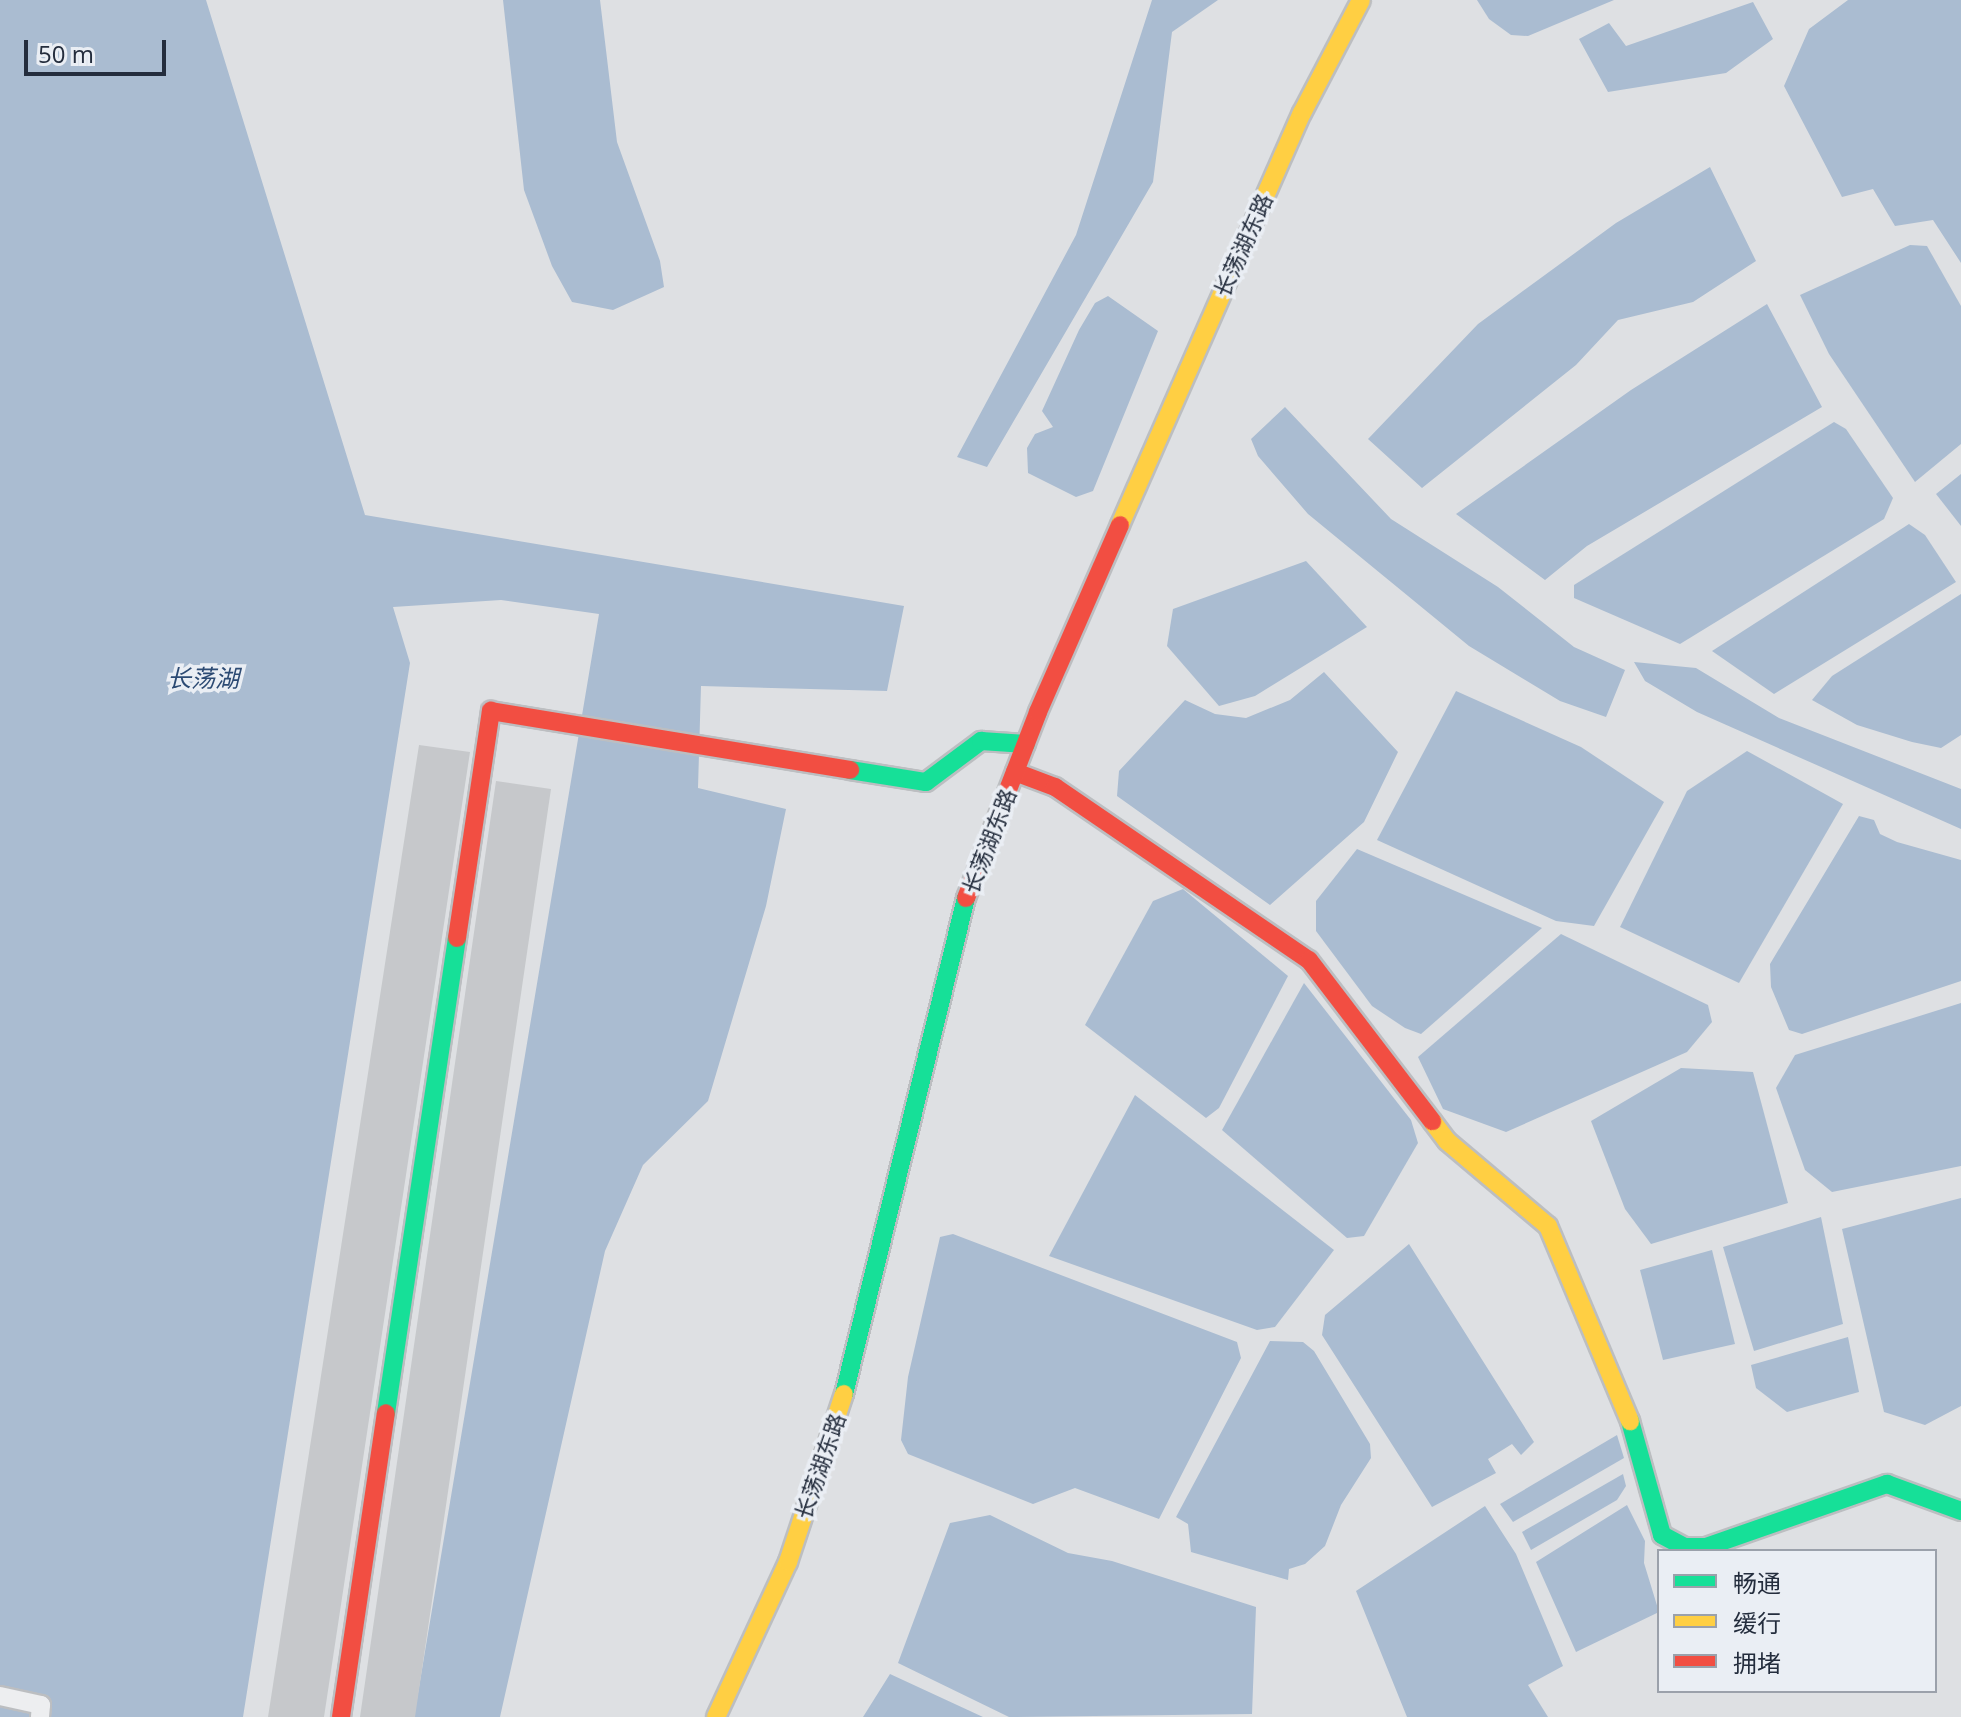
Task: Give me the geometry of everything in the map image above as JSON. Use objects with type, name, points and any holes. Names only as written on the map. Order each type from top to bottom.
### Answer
[{"type":"street","name":"长荡湖东路","points":[[716,1717],[788,1562],[835,1428],[968,891],[1026,744],[1302,113],[1361,0]]},
{"type":"street","points":[[341,1717],[491,711],[926,782],[981,741],[1026,744]]},
{"type":"street","points":[[1015,772],[1055,787],[1309,960],[1447,1141],[1548,1226],[1628,1412],[1662,1535],[1685,1547],[1706,1547],[1887,1484],[1961,1511]]},
{"type":"street","points":[[0,1696],[41,1705],[40,1717]]},
{"type":"water","name":"长荡湖","points":[[0,0],[206,0],[365,515],[904,606],[887,691],[701,686],[698,788],[786,809],[766,906],[708,1101],[643,1165],[605,1251],[500,1717],[414,1717],[599,614],[501,600],[393,607],[410,663],[243,1717],[0,1717]]},
{"type":"water","points":[[503,0],[600,0],[617,142],[660,261],[664,287],[613,310],[572,302],[552,266],[524,190]]},
{"type":"water","points":[[1152,0],[1218,0],[1172,32],[1153,182],[987,467],[957,457],[1076,235]]},
{"type":"water","points":[[1477,0],[1614,0],[1528,36],[1511,35],[1489,19]]},
{"type":"water","points":[[1848,0],[1961,0],[1961,263],[1933,220],[1895,226],[1873,189],[1842,197],[1784,86],[1809,29]]},
{"type":"water","points":[[1753,2],[1773,39],[1726,73],[1608,92],[1579,39],[1609,23],[1626,46]]},
{"type":"water","points":[[1710,167],[1756,261],[1693,302],[1618,320],[1576,365],[1422,488],[1368,439],[1478,324],[1616,223]]},
{"type":"water","points":[[1910,245],[1927,246],[1961,306],[1961,444],[1915,482],[1829,354],[1800,295]]},
{"type":"water","points":[[1108,296],[1158,331],[1093,491],[1076,497],[1028,473],[1027,448],[1035,434],[1053,427],[1042,411],[1079,330],[1095,303]]},
{"type":"water","points":[[1767,304],[1822,407],[1587,546],[1545,580],[1456,514],[1631,390]]},
{"type":"water","points":[[1285,407],[1391,519],[1498,587],[1574,647],[1625,670],[1606,717],[1560,701],[1469,646],[1308,514],[1258,456],[1251,439]]},
{"type":"water","points":[[1834,422],[1846,429],[1893,498],[1884,519],[1680,644],[1574,598],[1574,585]]},
{"type":"water","points":[[1961,474],[1961,526],[1936,494]]},
{"type":"water","points":[[1909,524],[1925,535],[1956,582],[1774,694],[1712,651]]},
{"type":"water","points":[[1306,561],[1367,627],[1255,696],[1219,706],[1167,646],[1173,609]]},
{"type":"water","points":[[1961,594],[1961,735],[1941,748],[1912,742],[1857,725],[1812,700],[1832,676]]},
{"type":"water","points":[[1634,662],[1696,668],[1779,718],[1961,789],[1961,829],[1697,712],[1645,681]]},
{"type":"water","points":[[1324,672],[1398,752],[1364,822],[1270,905],[1117,796],[1119,771],[1185,700],[1215,714],[1246,718],[1290,700]]},
{"type":"water","points":[[1456,691],[1581,747],[1664,802],[1594,926],[1556,921],[1377,840]]},
{"type":"water","points":[[1747,751],[1843,804],[1739,983],[1620,927],[1687,791]]},
{"type":"water","points":[[1859,816],[1874,820],[1880,834],[1897,842],[1961,860],[1961,981],[1802,1034],[1789,1030],[1771,987],[1770,964]]},
{"type":"water","points":[[1357,849],[1542,928],[1421,1034],[1405,1028],[1372,1006],[1316,931],[1316,901]]},
{"type":"water","points":[[1183,889],[1288,976],[1219,1108],[1206,1118],[1085,1025],[1153,901]]},
{"type":"water","points":[[1561,934],[1708,1005],[1712,1022],[1687,1052],[1506,1132],[1443,1109],[1418,1057]]},
{"type":"water","points":[[1304,983],[1411,1120],[1418,1143],[1364,1236],[1347,1238],[1222,1130]]},
{"type":"water","points":[[1961,1003],[1961,1166],[1832,1192],[1805,1170],[1776,1088],[1795,1055]]},
{"type":"water","points":[[1681,1068],[1753,1072],[1788,1203],[1651,1244],[1625,1209],[1591,1121]]},
{"type":"water","points":[[1135,1095],[1334,1250],[1275,1327],[1257,1330],[1049,1256]]},
{"type":"water","points":[[1961,1198],[1961,1406],[1925,1425],[1884,1412],[1842,1229]]},
{"type":"water","points":[[1821,1217],[1843,1324],[1754,1351],[1723,1247]]},
{"type":"water","points":[[953,1234],[1237,1342],[1241,1358],[1159,1519],[1075,1488],[1033,1504],[908,1454],[901,1440],[908,1377],[940,1237]]},
{"type":"water","points":[[1409,1244],[1534,1442],[1521,1455],[1512,1444],[1488,1459],[1496,1473],[1432,1507],[1322,1335],[1325,1315]]},
{"type":"water","points":[[1712,1250],[1735,1344],[1663,1360],[1640,1270]]},
{"type":"water","points":[[1848,1337],[1859,1392],[1787,1412],[1756,1388],[1751,1365]]},
{"type":"water","points":[[1270,1341],[1303,1342],[1314,1351],[1370,1444],[1371,1458],[1341,1505],[1325,1546],[1305,1564],[1289,1569],[1288,1580],[1191,1552],[1188,1524],[1176,1517]]},
{"type":"water","points":[[1617,1435],[1624,1458],[1513,1522],[1500,1504]]},
{"type":"water","points":[[1623,1474],[1626,1486],[1617,1500],[1531,1550],[1522,1532]]},
{"type":"water","points":[[1627,1505],[1645,1541],[1644,1563],[1657,1613],[1576,1652],[1536,1562]]},
{"type":"water","points":[[1485,1506],[1516,1554],[1563,1666],[1528,1685],[1548,1717],[1407,1717],[1356,1591]]},
{"type":"water","points":[[990,1515],[1068,1553],[1112,1561],[1256,1607],[1252,1714],[1009,1717],[898,1663],[950,1523]]},
{"type":"water","points":[[890,1674],[983,1717],[863,1717]]},
{"type":"building","points":[[419,745],[470,752],[324,1717],[268,1717]]},
{"type":"building","points":[[496,781],[551,789],[415,1717],[360,1717]]},
{"type":"traffic: fast","points":[[850,770],[926,782],[981,741],[1026,744]]},
{"type":"traffic: fast","points":[[844,1394],[966,898]]},
{"type":"traffic: fast","points":[[386,1413],[457,938]]},
{"type":"traffic: fast","points":[[1630,1421],[1662,1535],[1685,1547],[1706,1547],[1887,1484],[1961,1511]]},
{"type":"traffic: slow","points":[[1120,525],[1302,113],[1361,0]]},
{"type":"traffic: slow","points":[[1432,1121],[1447,1141],[1548,1226],[1630,1421]]},
{"type":"traffic: slow","points":[[716,1717],[788,1562],[844,1394]]},
{"type":"traffic: jam","points":[[966,898],[1038,712],[1120,525]]},
{"type":"traffic: jam","points":[[457,938],[491,711],[850,770]]},
{"type":"traffic: jam","points":[[1015,772],[1055,787],[1309,960],[1432,1121]]},
{"type":"traffic: jam","points":[[341,1717],[386,1413]]}]
